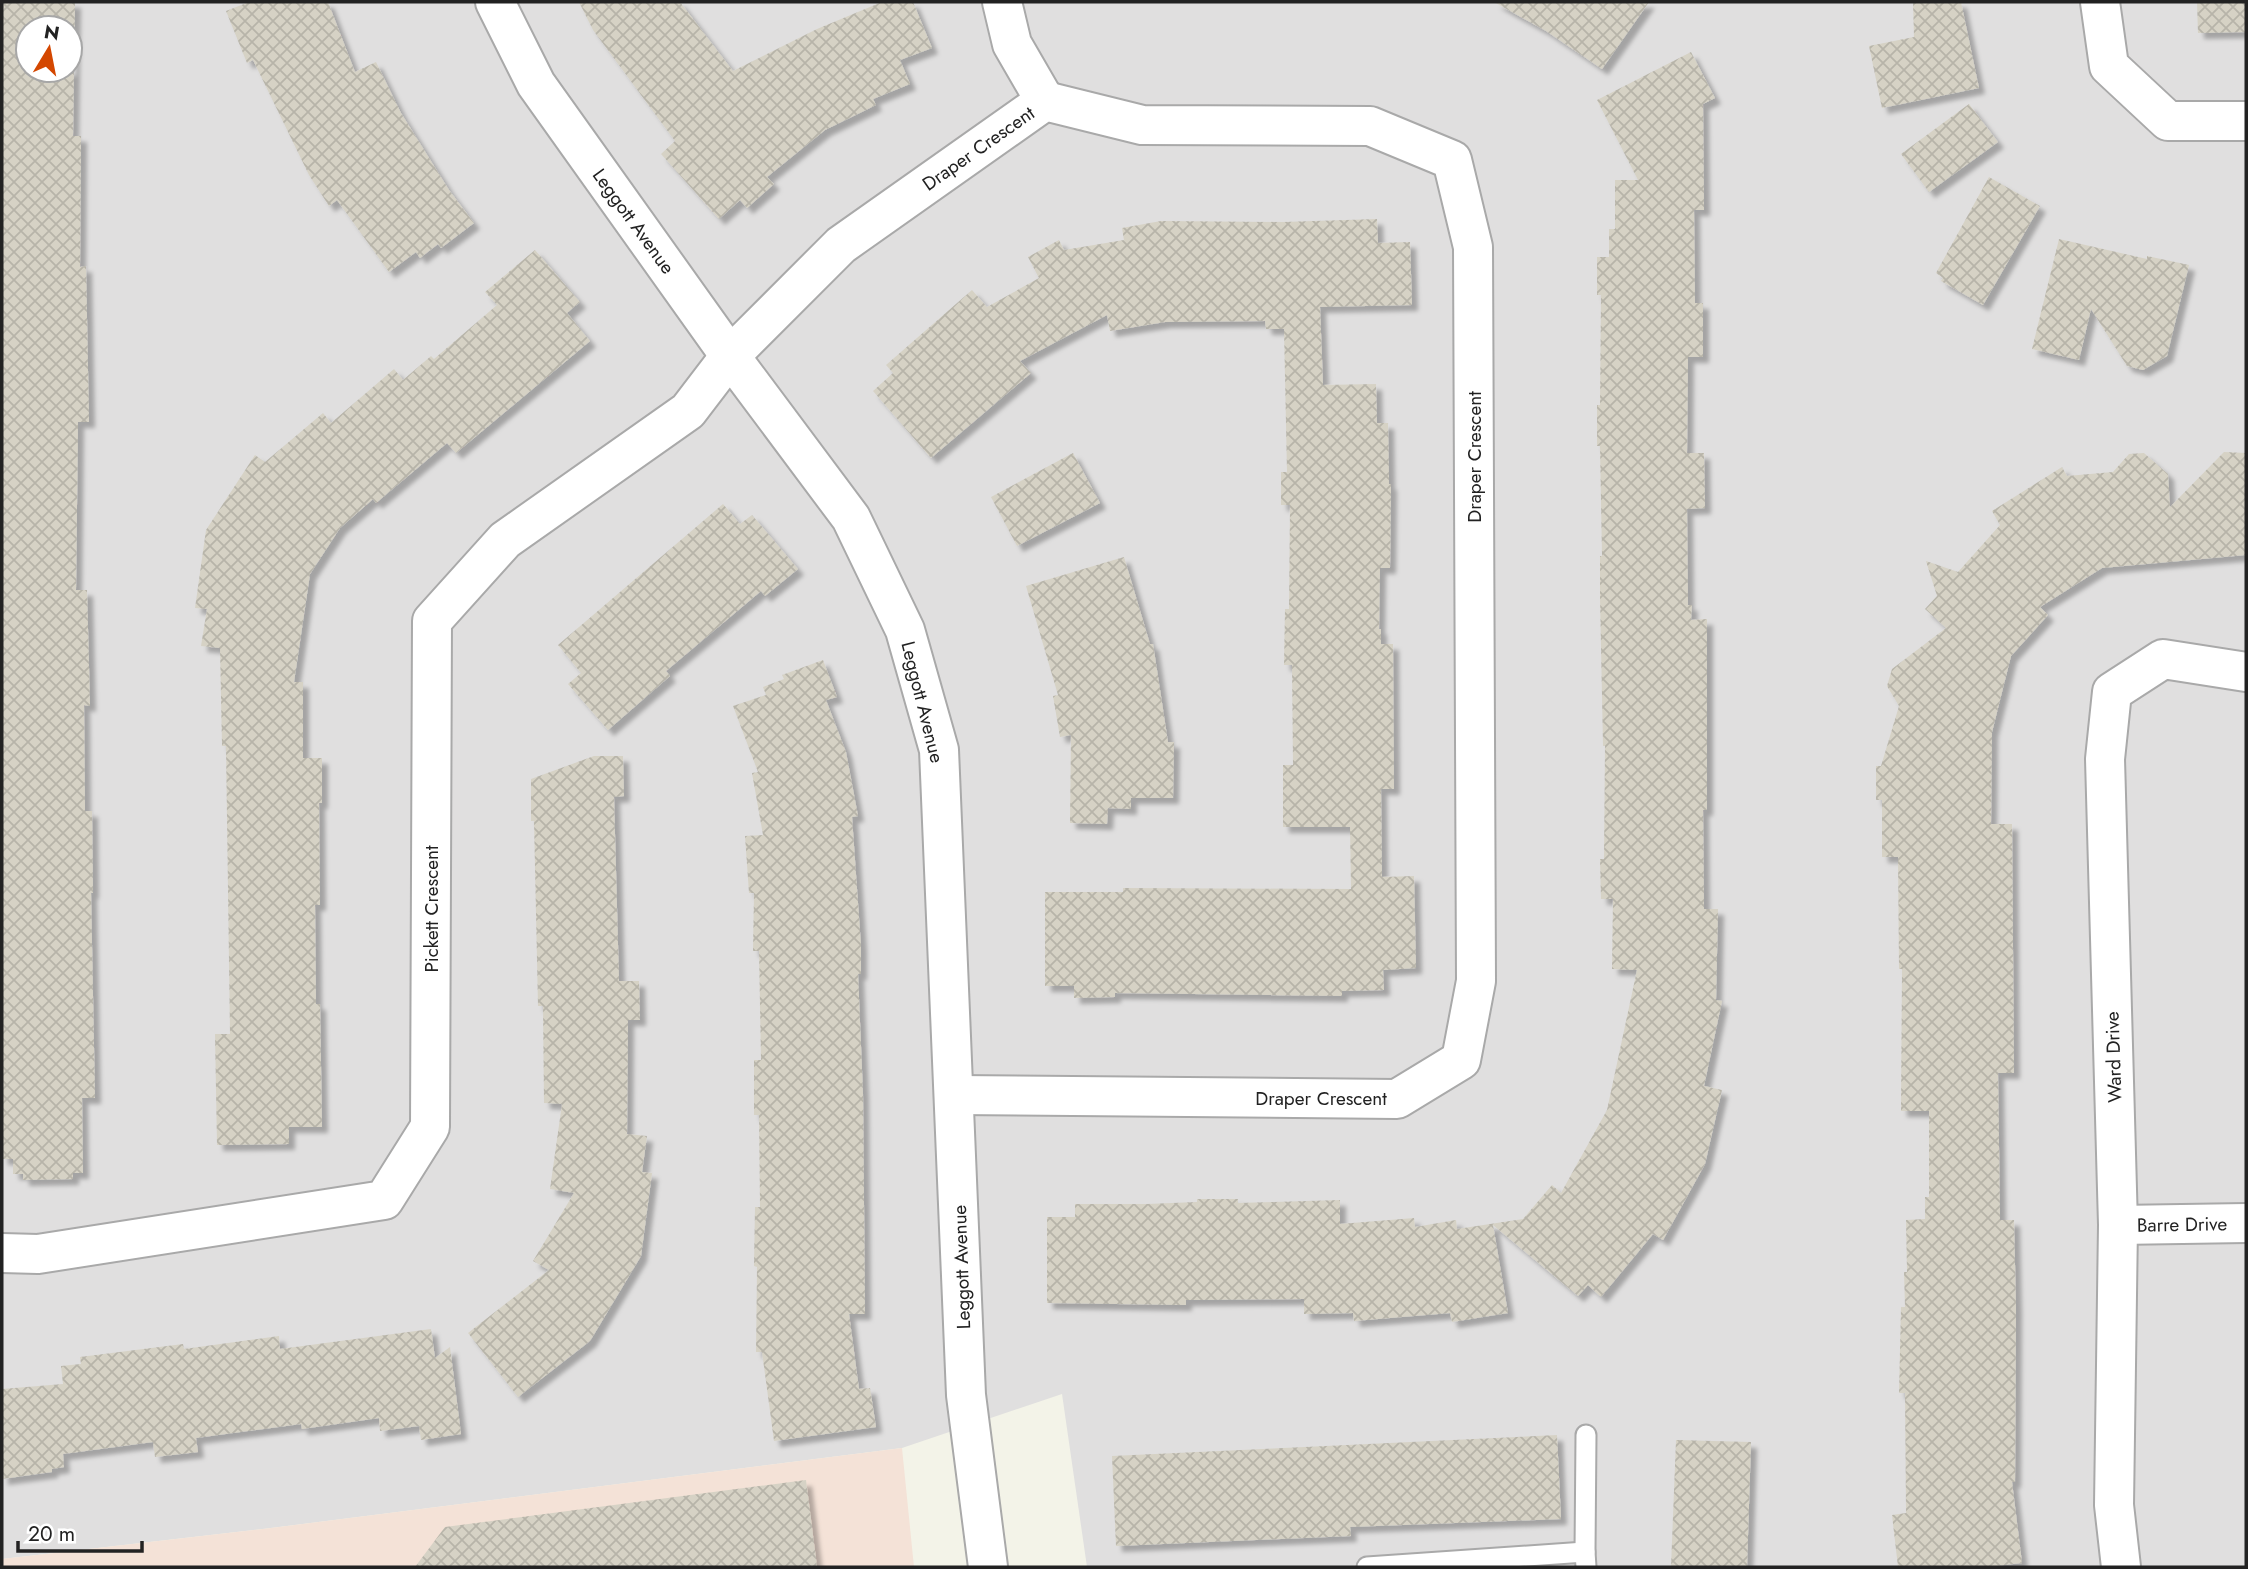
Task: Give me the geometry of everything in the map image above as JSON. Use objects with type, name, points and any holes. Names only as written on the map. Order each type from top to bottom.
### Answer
[{"type":"street","name":"Leggott Avenue","points":[[495,2],[536,84],[730,356],[851,518],[905,630],[939,750],[966,1395],[988,1567]]},
{"type":"street","points":[[1002,2],[1012,44],[1045,101]]},
{"type":"street","points":[[2100,2],[2109,66],[2168,121],[2246,121]]},
{"type":"street","name":"Draper Crescent","points":[[730,356],[841,245],[1045,101],[1142,125],[1370,126],[1452,160],[1473,247],[1476,981],[1461,1060],[1397,1099],[954,1095]]},
{"type":"street","name":"Pickett Crescent","points":[[2,1253],[38,1254],[384,1200],[430,1127],[432,621],[505,540],[688,411],[730,356]]},
{"type":"street","name":"Ward Drive","points":[[2120,1567],[2114,1505],[2118,1225],[2105,759],[2112,692],[2163,659],[2246,672]]},
{"type":"street","name":"Barre Drive","points":[[2118,1225],[2246,1223]]},
{"type":"lane","points":[[1367,1567],[1586,1560],[1586,1435]]},
{"type":"shaded area","points":[[2,2],[2246,2],[2246,1567],[1087,1567],[1062,1394],[902,1448],[271,1528],[2,1559]]},
{"type":"shaded area","points":[[902,1448],[914,1567],[2,1567],[2,1559],[271,1528]]},
{"type":"building","points":[[2,2],[75,2],[75,14],[14,14],[14,84],[74,84],[73,136],[81,136],[80,267],[86,266],[89,422],[78,422],[76,590],[87,590],[90,706],[84,705],[85,811],[92,811],[95,1098],[82,1098],[83,1173],[73,1173],[73,1179],[23,1180],[23,1174],[13,1174],[13,1159],[2,1159]]},
{"type":"building","points":[[249,2],[328,2],[355,72],[376,62],[401,113],[449,190],[474,223],[441,248],[438,244],[420,258],[416,252],[389,272],[337,200],[329,206],[309,175],[253,60],[247,63],[226,11]]},
{"type":"building","points":[[579,2],[680,2],[733,71],[817,29],[882,2],[913,2],[932,48],[900,60],[910,84],[873,99],[876,105],[825,130],[767,177],[774,184],[747,208],[740,200],[719,219],[661,154],[675,141],[593,30]]},
{"type":"building","points":[[1494,2],[1649,2],[1602,69],[1546,31]]},
{"type":"building","points":[[1913,2],[1961,2],[1979,88],[1882,108],[1869,46],[1914,37]]},
{"type":"building","points":[[2197,2],[2246,2],[2246,32],[2198,33]]},
{"type":"building","points":[[1691,52],[1715,98],[1703,104],[1704,210],[1694,210],[1695,303],[1703,303],[1703,357],[1688,357],[1687,453],[1704,453],[1705,508],[1687,509],[1688,605],[1692,605],[1691,620],[1707,619],[1704,909],[1718,909],[1716,1000],[1722,1001],[1704,1086],[1722,1090],[1705,1164],[1663,1240],[1653,1234],[1601,1297],[1588,1285],[1578,1296],[1493,1225],[1508,1313],[1452,1322],[1450,1313],[1354,1321],[1353,1313],[1304,1314],[1304,1299],[1186,1300],[1186,1305],[1047,1303],[1047,1217],[1075,1217],[1075,1204],[1197,1202],[1197,1199],[1238,1199],[1238,1203],[1340,1200],[1340,1224],[1414,1218],[1415,1227],[1456,1220],[1457,1229],[1523,1219],[1552,1185],[1561,1193],[1607,1110],[1637,970],[1612,969],[1613,899],[1601,899],[1605,746],[1600,597],[1600,446],[1597,446],[1601,295],[1597,295],[1597,257],[1609,257],[1609,229],[1615,229],[1615,180],[1638,180],[1597,100]]},
{"type":"building","points":[[1969,104],[1998,142],[1929,192],[1901,154]]},
{"type":"building","points":[[1989,177],[2040,206],[1983,305],[1941,281],[1943,278],[1936,273]]},
{"type":"building","points":[[1377,219],[1378,243],[1410,242],[1412,305],[1320,307],[1323,385],[1376,384],[1377,423],[1388,423],[1391,484],[1390,568],[1380,568],[1379,629],[1381,644],[1393,644],[1394,789],[1381,789],[1382,877],[1414,876],[1416,968],[1383,970],[1384,990],[1342,991],[1342,996],[1115,993],[1115,997],[1074,998],[1074,986],[1045,986],[1045,892],[1123,892],[1123,888],[1351,889],[1350,827],[1283,827],[1283,765],[1293,765],[1292,665],[1284,665],[1285,609],[1289,609],[1290,505],[1281,505],[1281,472],[1287,472],[1284,329],[1266,329],[1265,321],[1165,322],[1110,331],[1107,315],[1020,361],[1031,373],[931,458],[873,391],[893,373],[886,365],[972,290],[987,307],[1039,278],[1028,257],[1059,240],[1064,250],[1124,240],[1122,228],[1161,221],[1283,222]]},
{"type":"building","points":[[2059,239],[2147,259],[2147,256],[2189,265],[2167,356],[2143,370],[2127,366],[2091,309],[2079,360],[2032,349]]},
{"type":"building","points":[[535,250],[580,302],[567,313],[590,341],[456,453],[447,443],[376,503],[373,499],[340,528],[310,574],[294,682],[303,682],[303,758],[322,758],[322,803],[319,803],[320,905],[315,905],[316,1004],[320,1004],[322,1127],[289,1127],[289,1144],[217,1145],[215,1034],[230,1034],[226,746],[222,746],[220,648],[201,646],[207,609],[195,608],[206,530],[255,455],[265,462],[323,413],[331,423],[394,369],[403,380],[431,356],[434,359],[497,305],[485,292]]},
{"type":"building","points":[[2224,452],[2246,453],[2246,555],[2102,568],[2040,607],[2048,615],[2011,656],[1992,732],[1991,824],[2012,824],[2014,1073],[1998,1073],[2000,1220],[2014,1220],[2015,1482],[2012,1482],[2022,1563],[1986,1567],[1898,1567],[1892,1515],[1906,1513],[1905,1393],[1899,1393],[1901,1307],[1905,1307],[1904,1272],[1907,1272],[1906,1220],[1925,1219],[1925,1197],[1929,1197],[1929,1111],[1901,1111],[1902,969],[1899,969],[1898,857],[1882,857],[1882,800],[1876,800],[1876,766],[1881,766],[1899,706],[1887,686],[1892,669],[1946,628],[1925,609],[1937,596],[1926,561],[1958,572],[2000,525],[1992,511],[2062,467],[2067,476],[2113,472],[2129,454],[2144,453],[2168,474],[2170,507]]},
{"type":"building","points":[[1073,453],[1100,503],[1017,546],[991,497]]},
{"type":"building","points":[[723,504],[740,524],[752,515],[798,569],[765,596],[761,591],[666,671],[670,676],[608,730],[568,684],[581,673],[558,645]]},
{"type":"building","points":[[1124,557],[1150,644],[1153,644],[1168,742],[1174,742],[1173,798],[1131,798],[1131,809],[1108,808],[1107,824],[1070,823],[1071,735],[1060,737],[1053,696],[1058,695],[1026,586]]},
{"type":"building","points":[[823,660],[837,697],[826,700],[846,752],[858,816],[852,817],[861,946],[861,974],[858,974],[863,1094],[865,1314],[849,1314],[859,1389],[870,1388],[876,1427],[774,1441],[762,1352],[756,1352],[755,1207],[760,1207],[759,1115],[754,1115],[754,1060],[761,1060],[759,951],[753,951],[754,893],[749,893],[745,836],[763,835],[752,773],[758,772],[733,706],[766,695],[763,687],[784,679],[782,675]]},
{"type":"building","points":[[594,756],[623,756],[624,796],[614,797],[619,981],[639,981],[640,1020],[628,1020],[627,1134],[647,1136],[642,1172],[652,1173],[641,1256],[590,1341],[518,1397],[468,1333],[549,1270],[533,1261],[574,1193],[550,1189],[562,1104],[544,1103],[543,1006],[538,1006],[531,779]]},
{"type":"building","points":[[431,1329],[435,1358],[450,1347],[461,1434],[421,1440],[419,1426],[380,1431],[379,1418],[302,1429],[301,1424],[196,1438],[198,1452],[155,1457],[153,1442],[63,1454],[64,1467],[52,1469],[52,1472],[2,1479],[2,1389],[63,1384],[61,1366],[81,1364],[80,1357],[183,1344],[184,1349],[279,1336],[280,1349]]},
{"type":"building","points":[[1557,1435],[1561,1519],[1350,1527],[1351,1536],[1116,1546],[1112,1456]]},
{"type":"building","points":[[1676,1440],[1751,1442],[1747,1567],[1671,1567]]},
{"type":"building","points":[[806,1480],[817,1567],[415,1567],[445,1527]]}]
